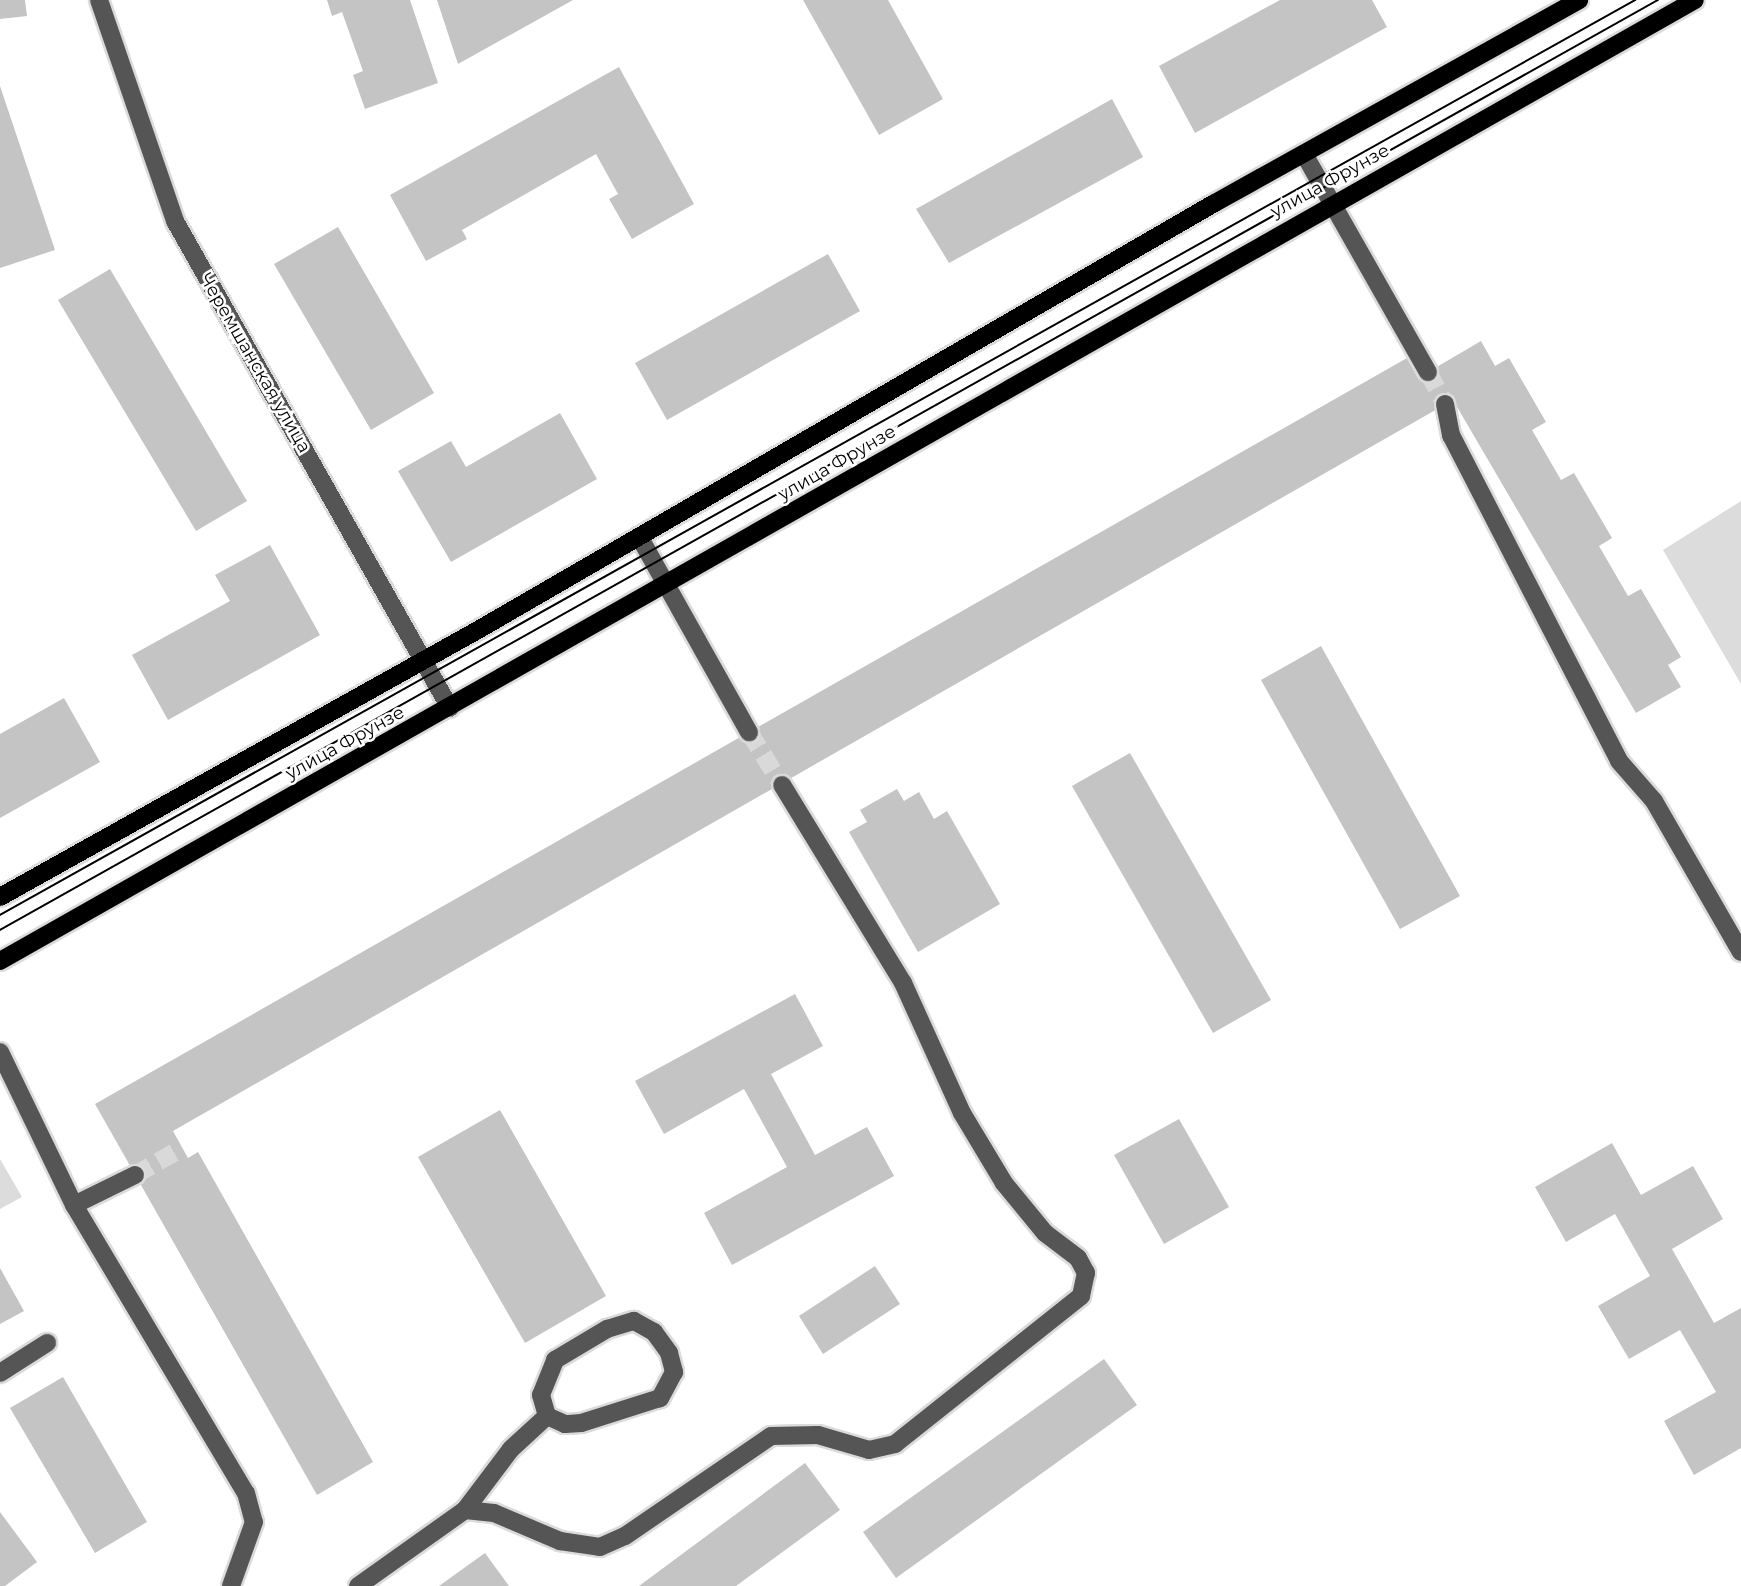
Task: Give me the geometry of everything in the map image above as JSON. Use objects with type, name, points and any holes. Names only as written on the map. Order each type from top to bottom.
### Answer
[{"type":"main road","name":"улица Фрунзе","points":[[0,897],[640,538],[1304,154],[1579,0]]},
{"type":"main road","name":"улица Фрунзе","points":[[0,961],[667,586],[1331,202],[1695,0]]},
{"type":"street","name":"Черемшанская улица","points":[[99,0],[175,221],[450,708]]},
{"type":"street","points":[[1304,154],[1428,372]]},
{"type":"street","points":[[1445,404],[1451,435],[1619,761],[1654,801],[1741,952]]},
{"type":"street","points":[[640,538],[749,732]]},
{"type":"street","points":[[465,1510],[494,1513],[560,1541],[600,1547],[625,1536],[771,1436],[818,1435],[869,1450],[895,1444],[1086,1288],[1078,1258],[1045,1233],[1004,1183],[962,1113],[903,983],[782,785]]},
{"type":"street","points":[[0,1052],[74,1205],[246,1493],[254,1522],[231,1586]]},
{"type":"street","points":[[74,1205],[135,1175]]},
{"type":"street","points":[[641,1322],[669,1353],[674,1372],[660,1398],[581,1423],[565,1424],[547,1416],[541,1395],[555,1360],[607,1329],[641,1322]]},
{"type":"street","points":[[0,1373],[47,1343]]},
{"type":"street","points":[[358,1586],[465,1510],[511,1450],[547,1416]]},
{"type":"shaded area","points":[[1741,501],[1741,684],[1663,550]]},
{"type":"shaded area","points":[[0,1159],[22,1197],[0,1209]]},
{"type":"building","points":[[0,0],[25,0],[27,16],[0,19]]},
{"type":"building","points":[[327,0],[410,0],[438,83],[365,109],[353,75],[363,71],[342,12],[332,16]]},
{"type":"building","points":[[437,0],[573,0],[458,64]]},
{"type":"building","points":[[803,0],[888,0],[943,99],[879,135]]},
{"type":"building","points":[[1280,0],[1372,0],[1387,27],[1195,133],[1159,66]]},
{"type":"building","points":[[619,67],[694,204],[632,239],[609,199],[618,194],[596,154],[462,230],[467,239],[426,261],[390,195]]},
{"type":"building","points":[[0,86],[55,250],[0,268]]},
{"type":"building","points":[[1112,99],[1143,157],[949,263],[916,209]]},
{"type":"building","points":[[338,227],[434,393],[371,430],[274,264]]},
{"type":"building","points":[[828,254],[860,311],[667,420],[635,363]]},
{"type":"building","points":[[110,269],[247,501],[196,531],[58,300]]},
{"type":"building","points":[[1481,341],[1495,366],[1509,358],[1546,422],[1532,430],[1561,480],[1574,473],[1612,538],[1599,546],[1628,596],[1641,589],[1681,657],[1668,665],[1681,687],[1636,713],[1453,400],[173,1131],[188,1158],[198,1152],[373,1462],[317,1495],[95,1104],[1407,358],[1418,378]]},
{"type":"building","points":[[560,413],[597,479],[451,562],[398,471],[451,441],[466,467]]},
{"type":"building","points":[[270,545],[320,635],[168,720],[132,655],[230,601],[215,575]]},
{"type":"building","points":[[1321,646],[1460,896],[1400,929],[1261,680]]},
{"type":"building","points":[[64,698],[100,762],[0,818],[0,734]]},
{"type":"building","points":[[1130,753],[1271,1000],[1213,1033],[1072,786]]},
{"type":"building","points":[[897,789],[904,801],[919,792],[934,819],[947,811],[1000,904],[918,952],[849,832],[867,822],[860,810]]},
{"type":"building","points":[[795,994],[823,1046],[771,1074],[815,1155],[867,1127],[894,1176],[732,1265],[704,1213],[787,1167],[744,1089],[664,1134],[635,1081]]},
{"type":"building","points":[[500,1110],[606,1296],[525,1343],[418,1157]]},
{"type":"building","points":[[1179,1119],[1229,1207],[1164,1244],[1114,1155]]},
{"type":"building","points":[[1612,1143],[1641,1195],[1693,1166],[1723,1219],[1672,1249],[1714,1323],[1741,1308],[1741,1448],[1694,1475],[1664,1421],[1716,1392],[1680,1330],[1629,1359],[1598,1306],[1650,1276],[1615,1214],[1566,1242],[1535,1187]]},
{"type":"building","points":[[875,1266],[900,1304],[823,1354],[799,1316]]},
{"type":"building","points":[[0,1268],[24,1311],[0,1324]]},
{"type":"building","points":[[1104,1359],[1137,1405],[896,1578],[863,1532]]},
{"type":"building","points":[[63,1377],[147,1522],[95,1553],[10,1408]]},
{"type":"building","points":[[805,1463],[840,1510],[736,1586],[639,1586]]},
{"type":"building","points":[[0,1512],[37,1562],[5,1586],[0,1586]]},
{"type":"building","points":[[485,1553],[509,1586],[439,1586]]},
{"type":"tunnel","points":[[1428,372],[1445,404]]},
{"type":"tunnel","points":[[749,732],[782,785]]},
{"type":"tunnel","points":[[135,1175],[182,1148]]},
{"type":"tram line","points":[[0,915],[1635,0]]},
{"type":"tram line","points":[[0,930],[1658,0]]}]
